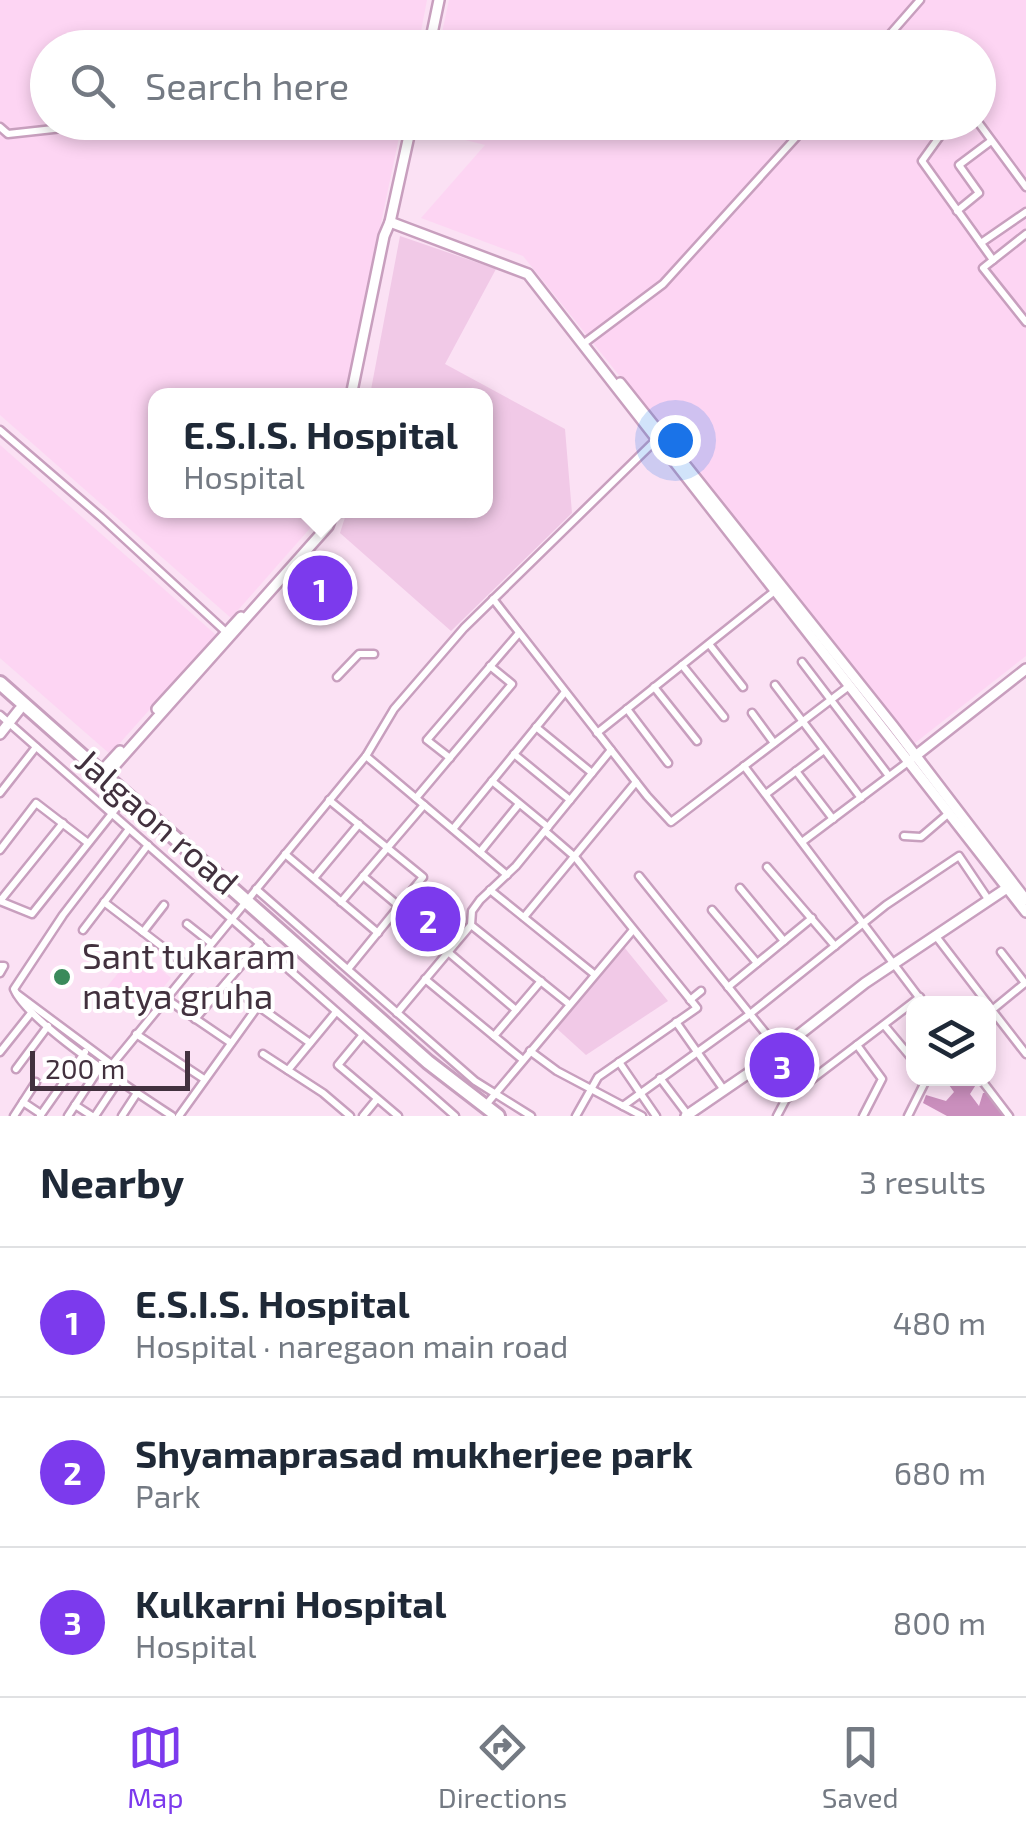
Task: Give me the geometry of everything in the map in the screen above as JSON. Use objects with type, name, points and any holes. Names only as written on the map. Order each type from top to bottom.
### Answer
[{"type":"highway","name":"Jalgaon road","points":[[0,683],[122,801],[484,1111]]},
{"type":"highway","name":"Jalgaon road","points":[[0,694],[244,904],[427,1072],[484,1111],[498,1116]]},
{"type":"street","points":[[433,30],[439,0]]},
{"type":"street","points":[[894,30],[920,0]]},
{"type":"street","points":[[0,127],[8,134],[30,132]]},
{"type":"street","points":[[356,388],[408,140]]},
{"type":"street","points":[[585,343],[663,284],[794,140]]},
{"type":"street","points":[[937,140],[922,162],[993,260]]},
{"type":"street","points":[[957,210],[979,192],[960,165],[992,141],[1026,186]]},
{"type":"street","points":[[981,243],[1026,212]]},
{"type":"street","points":[[390,224],[496,257],[528,274],[779,588],[1026,912]]},
{"type":"street","points":[[1026,234],[983,268],[1026,322]]},
{"type":"street","points":[[0,430],[229,635]]},
{"type":"street","points":[[68,1116],[366,756],[394,709],[492,599],[660,437]]},
{"type":"street","points":[[100,778],[328,526],[330,518]]},
{"type":"street","points":[[597,733],[779,588]]},
{"type":"street","points":[[779,588],[950,813],[1007,884],[1026,900]]},
{"type":"street","points":[[492,599],[672,822],[850,685]]},
{"type":"street","points":[[450,758],[427,740],[519,633]]},
{"type":"street","points":[[709,644],[743,686]]},
{"type":"street","points":[[337,677],[359,654],[374,654]]},
{"type":"street","points":[[802,662],[889,776]]},
{"type":"street","points":[[682,665],[724,718]]},
{"type":"street","points":[[416,798],[512,684],[490,666]]},
{"type":"street","points":[[802,842],[1026,669]]},
{"type":"street","points":[[775,686],[861,798]]},
{"type":"street","points":[[654,688],[697,741]]},
{"type":"street","points":[[453,829],[565,692]]},
{"type":"street","points":[[627,709],[668,764]]},
{"type":"street","points":[[0,734],[4,719],[18,710]]},
{"type":"street","points":[[752,713],[774,742]]},
{"type":"street","points":[[4,719],[148,846],[348,969],[475,1080],[531,1116]]},
{"type":"street","points":[[536,728],[592,773]]},
{"type":"street","points":[[0,793],[36,747]]},
{"type":"street","points":[[397,1013],[471,925],[472,911],[611,750]]},
{"type":"street","points":[[766,794],[824,750]]},
{"type":"street","points":[[514,754],[570,800]]},
{"type":"street","points":[[366,756],[507,874]]},
{"type":"street","points":[[744,766],[919,996]]},
{"type":"street","points":[[796,771],[832,819]]},
{"type":"street","points":[[492,781],[575,856],[696,1008],[598,1076],[576,1116]]},
{"type":"street","points":[[524,917],[636,782]]},
{"type":"street","points":[[329,800],[423,877],[348,969]]},
{"type":"street","points":[[63,823],[0,901],[32,914],[122,801]]},
{"type":"street","points":[[0,850],[4,838],[36,803],[88,843]]},
{"type":"street","points":[[480,852],[520,804]]},
{"type":"street","points":[[341,902],[424,805]]},
{"type":"street","points":[[904,836],[918,838],[950,813]]},
{"type":"street","points":[[314,878],[359,824]]},
{"type":"street","points":[[86,1050],[32,1013],[16,994],[15,984],[129,829]]},
{"type":"street","points":[[83,930],[148,846]]},
{"type":"street","points":[[285,854],[378,933]]},
{"type":"street","points":[[623,1106],[958,856],[988,899]]},
{"type":"street","points":[[768,867],[836,946]]},
{"type":"street","points":[[363,876],[400,906]]},
{"type":"street","points":[[639,876],[779,1050]]},
{"type":"street","points":[[660,1078],[687,1116],[1007,884]]},
{"type":"street","points":[[740,888],[784,941]]},
{"type":"street","points":[[490,890],[594,974]]},
{"type":"street","points":[[104,902],[190,968]]},
{"type":"street","points":[[244,904],[260,943],[451,1115]]},
{"type":"street","points":[[143,932],[164,905]]},
{"type":"street","points":[[712,910],[757,963]]},
{"type":"street","points":[[728,987],[812,918]]},
{"type":"street","points":[[187,924],[211,943]]},
{"type":"street","points":[[471,925],[569,1004]]},
{"type":"street","points":[[484,1111],[632,930]]},
{"type":"street","points":[[935,935],[981,996]]},
{"type":"street","points":[[434,940],[516,1010]]},
{"type":"street","points":[[195,1019],[260,943]]},
{"type":"street","points":[[996,1002],[1026,984],[1000,952]]},
{"type":"street","points":[[425,979],[523,1060]]},
{"type":"street","points":[[351,994],[361,981]]},
{"type":"street","points":[[494,1036],[540,981]]},
{"type":"street","points":[[226,983],[310,1044]]},
{"type":"street","points":[[690,1000],[701,991]]},
{"type":"street","points":[[16,994],[119,1080],[176,1116],[258,1006]]},
{"type":"street","points":[[164,998],[231,1043]]},
{"type":"street","points":[[777,1116],[786,1099],[906,1011]]},
{"type":"street","points":[[288,1070],[336,1012]]},
{"type":"street","points":[[0,1052],[32,1013]]},
{"type":"street","points":[[996,1015],[1026,1054]]},
{"type":"street","points":[[676,1022],[724,1090]]},
{"type":"street","points":[[884,1025],[906,1051]]},
{"type":"street","points":[[16,1068],[48,1026]]},
{"type":"street","points":[[136,1034],[204,1079]]},
{"type":"street","points":[[362,1036],[338,1065],[398,1116]]},
{"type":"street","points":[[856,1046],[882,1079],[863,1116]]},
{"type":"street","points":[[23,1102],[40,1115],[86,1050]]},
{"type":"street","points":[[530,1051],[588,1089],[642,1116]]},
{"type":"street","points":[[263,1054],[350,1116]]},
{"type":"street","points":[[619,1062],[656,1116]]},
{"type":"street","points":[[75,1105],[94,1116],[119,1080]]},
{"type":"street","points":[[14,1116],[36,1082]]},
{"type":"street","points":[[908,1116],[923,1086]]},
{"type":"street","points":[[986,1086],[1009,1116]]},
{"type":"street","points":[[122,1116],[138,1093]]},
{"type":"street","points":[[363,1116],[376,1099]]},
{"type":"street","points":[[148,1116],[156,1105]]},
{"type":"street","points":[[329,1116],[338,1105]]},
{"type":"shaded area","points":[[0,0],[427,0],[421,30],[30,30],[30,140],[398,140],[346,388],[148,388],[148,518],[319,518],[231,618],[0,415]]},
{"type":"shaded area","points":[[449,0],[1026,0],[1026,656],[915,743],[523,256],[421,218],[485,145],[465,140],[996,140],[996,30],[443,30]]},
{"type":"shaded area","points":[[400,236],[496,269],[445,364],[489,388],[371,388]]},
{"type":"shaded area","points":[[493,390],[565,429],[572,513],[451,631],[340,533],[345,518],[493,518]]},
{"type":"shaded area","points":[[0,445],[216,635],[110,754],[0,658]]},
{"type":"shaded area","points":[[624,947],[668,1001],[586,1055],[554,1026]]},
{"type":"shaded area","points":[[137,950],[171,978],[139,1017],[106,988]]},
{"type":"shaded area","points":[[950,1086],[975,1086],[970,1094],[979,1106],[983,1093],[988,1093],[1004,1116],[947,1116],[923,1103],[926,1095],[946,1101],[954,1092]]},
{"type":"place","name":"E.S.I.S. Hospital","points":[[320,588]]},
{"type":"place","name":"Shyamaprasad mukherjee park","points":[[428,919]]},
{"type":"place","name":"Sant tukaram natya gruha","points":[[62,977]]},
{"type":"place","name":"Kulkarni Hospital","points":[[782,1065]]}]
